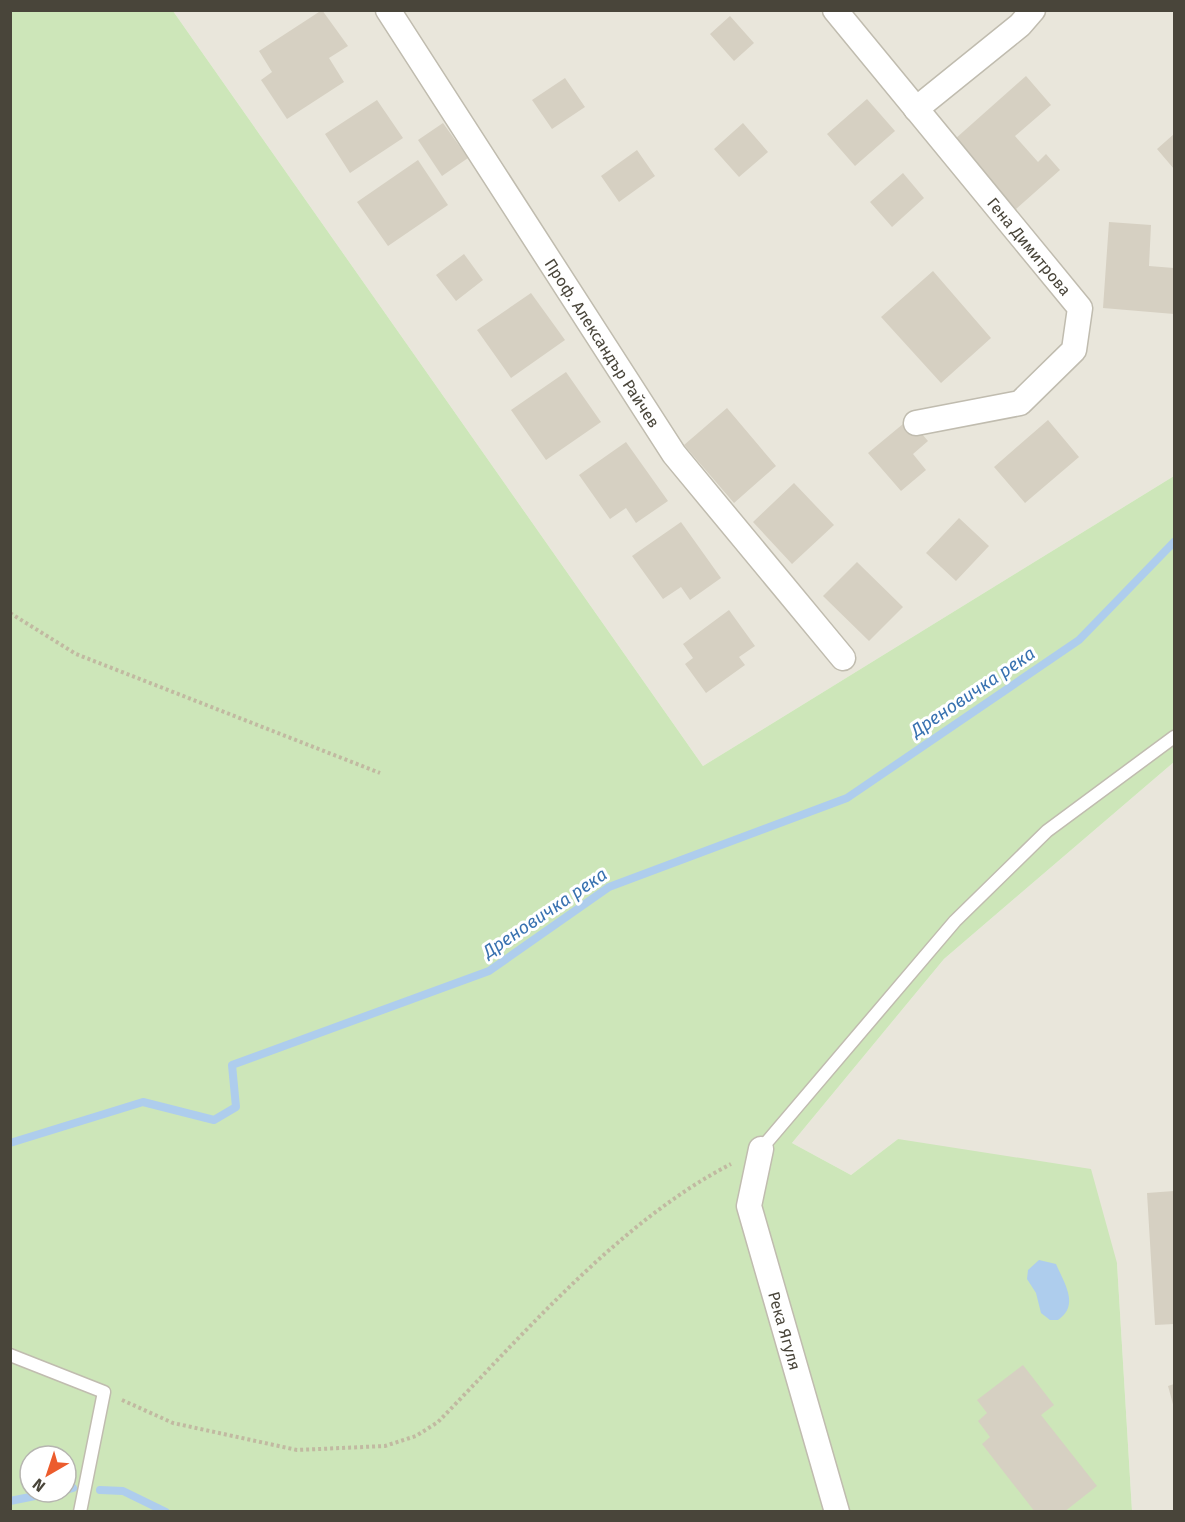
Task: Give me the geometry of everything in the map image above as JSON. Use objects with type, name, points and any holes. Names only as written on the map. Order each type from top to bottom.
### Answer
[{"type":"street","name":"Проф. Александър Райчев","points":[[388,10],[674,454],[843,657]]},
{"type":"street","name":"Гена Димитрова","points":[[835,10],[1080,308],[1074,351],[1020,403],[916,423]]},
{"type":"street","points":[[916,109],[1020,25],[1034,10]]},
{"type":"street","name":"Река Ягуля","points":[[761,1149],[749,1206],[837,1512]]},
{"type":"lane","points":[[761,1149],[964,913],[1047,831],[1174,736]]},
{"type":"lane","points":[[10,1355],[104,1392],[80,1512]]},
{"type":"path","points":[[10,613],[75,654],[380,773]]},
{"type":"path","points":[[104,1392],[173,1423],[297,1450],[385,1446],[416,1437],[438,1422],[592,1266],[654,1214],[727,1166],[761,1149]]},
{"type":"shaded area","points":[[173,11],[1174,11],[1174,476],[703,766]]},
{"type":"shaded area","points":[[1174,762],[1174,1511],[1132,1511],[1117,1263],[898,1139],[851,1175],[792,1143],[944,959]]},
{"type":"green space","points":[[10,11],[173,11],[703,766],[1174,476],[1174,762],[944,959],[792,1143],[851,1175],[898,1139],[1091,1169],[1117,1263],[1132,1511],[11,1511]]},
{"type":"water","points":[[1039,1260],[1056,1264],[1066,1286],[1068,1308],[1058,1320],[1050,1320],[1041,1313],[1036,1293],[1027,1279],[1028,1270]]},
{"type":"building","points":[[322,10],[348,46],[329,58],[344,82],[287,119],[261,80],[272,72],[259,51]]},
{"type":"building","points":[[730,16],[754,43],[734,61],[710,34]]},
{"type":"building","points":[[1026,76],[1051,105],[1015,136],[1038,162],[1046,154],[1060,170],[1016,209],[955,139]]},
{"type":"building","points":[[565,78],[585,107],[552,129],[532,100]]},
{"type":"building","points":[[867,99],[895,131],[855,166],[827,134]]},
{"type":"building","points":[[377,100],[403,138],[350,173],[325,134]]},
{"type":"building","points":[[443,123],[468,158],[442,176],[418,140]]},
{"type":"building","points":[[743,123],[768,152],[739,177],[714,149]]},
{"type":"building","points":[[1174,134],[1174,169],[1157,149]]},
{"type":"building","points":[[637,150],[655,176],[619,202],[601,176]]},
{"type":"building","points":[[418,160],[448,205],[388,246],[357,202]]},
{"type":"building","points":[[903,173],[924,198],[892,227],[870,202]]},
{"type":"building","points":[[1109,222],[1151,225],[1149,266],[1174,268],[1174,314],[1103,308]]},
{"type":"building","points":[[464,254],[483,280],[456,301],[436,275]]},
{"type":"building","points":[[933,271],[991,338],[941,383],[881,317]]},
{"type":"building","points":[[531,293],[565,340],[511,378],[477,330]]},
{"type":"building","points":[[566,372],[601,422],[546,460],[511,410]]},
{"type":"building","points":[[727,408],[776,466],[734,503],[684,445]]},
{"type":"building","points":[[909,419],[928,441],[913,454],[926,470],[901,491],[868,453]]},
{"type":"building","points":[[1048,420],[1079,457],[1025,503],[994,467]]},
{"type":"building","points":[[626,442],[668,501],[636,523],[626,508],[610,519],[579,475]]},
{"type":"building","points":[[794,483],[834,525],[792,564],[753,522]]},
{"type":"building","points":[[959,518],[989,546],[956,581],[926,553]]},
{"type":"building","points":[[681,522],[721,578],[690,600],[681,587],[663,599],[632,556]]},
{"type":"building","points":[[857,562],[903,607],[869,641],[823,596]]},
{"type":"building","points":[[729,610],[755,646],[739,657],[745,665],[706,693],[685,664],[693,658],[683,644]]},
{"type":"building","points":[[1174,1191],[1174,1324],[1155,1325],[1147,1193]]},
{"type":"building","points":[[1023,1365],[1054,1405],[1041,1415],[1097,1486],[1064,1512],[1035,1512],[982,1444],[990,1437],[978,1421],[987,1413],[977,1400]]},
{"type":"building","points":[[1174,1384],[1174,1408],[1168,1386]]},
{"type":"waterway","name":"Дреновичка река","points":[[10,1143],[143,1102],[214,1120],[236,1107],[232,1065],[489,971],[609,887],[847,798],[1079,640],[1174,542]]},
{"type":"waterway","points":[[100,1490],[123,1491],[166,1512]]},
{"type":"waterway","points":[[10,1501],[18,1499]]}]
